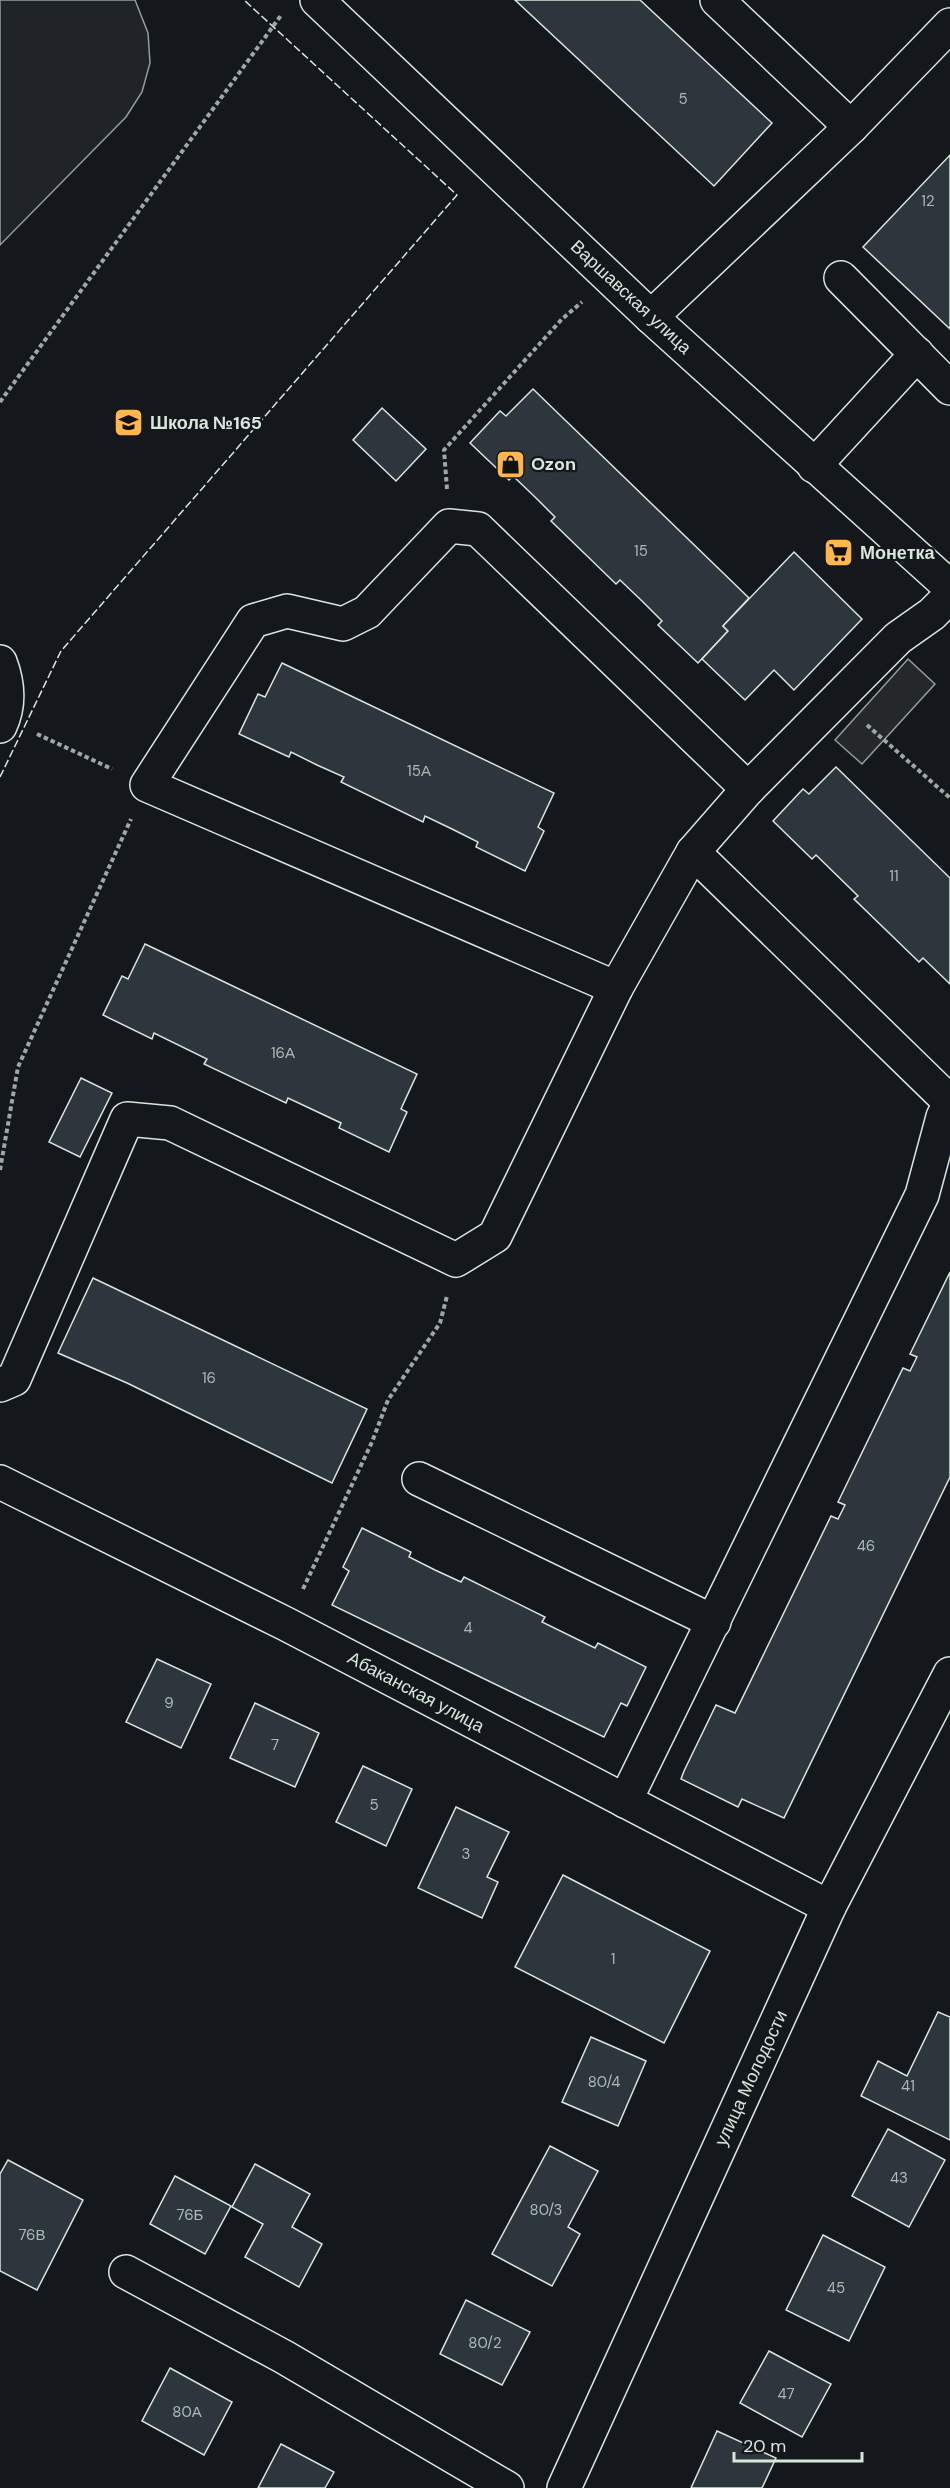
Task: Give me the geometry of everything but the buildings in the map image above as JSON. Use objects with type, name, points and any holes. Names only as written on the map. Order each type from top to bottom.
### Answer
[{"type":"street","points":[[717,0],[850,127]]},
{"type":"street","name":"Варшавская улица","points":[[302,4],[610,278],[814,466],[950,587]]},
{"type":"street","points":[[651,317],[850,127],[950,25]]},
{"type":"street","points":[[841,278],[950,388]]},
{"type":"street","points":[[814,466],[917,354]]},
{"type":"street","points":[[616,988],[147,785],[253,621],[287,611],[343,624],[367,612],[449,526],[478,529],[748,789]]},
{"type":"street","points":[[0,1385],[14,1379],[127,1119],[170,1123],[456,1260],[495,1236],[616,988],[693,852],[748,789],[898,638],[932,614],[950,596]]},
{"type":"street","points":[[0,662],[8,683],[2,722]]},
{"type":"street","points":[[625,1801],[922,1195],[943,1117],[950,1102],[693,852]]},
{"type":"street","points":[[419,1479],[714,1622]]},
{"type":"street","name":"Абаканская улица","points":[[0,1482],[286,1624],[829,1907]]},
{"type":"street","name":"улица Молодости","points":[[564,2488],[829,1907],[950,1674]]},
{"type":"street","points":[[126,2272],[284,2357],[507,2488]]},
{"type":"path","points":[[0,402],[272,26],[302,4]]},
{"type":"path","points":[[449,526],[444,450],[562,319],[610,278]]},
{"type":"path","points":[[837,699],[950,798]]},
{"type":"path","points":[[0,1170],[18,1067],[147,785],[2,722]]},
{"type":"path","points":[[286,1624],[372,1442],[388,1400],[440,1323],[456,1260]]},
{"type":"shaded area","points":[[0,0],[135,0],[148,33],[150,63],[142,92],[126,117],[0,245]]},
{"type":"shaded area","points":[[908,659],[935,684],[862,764],[835,740]]},
{"type":"fence","points":[[0,777],[61,651],[457,195],[244,0]]},
{"type":"place","name":"Школа №165","points":[[129,423]]},
{"type":"place","name":"Ozon","points":[[510,464]]},
{"type":"place","name":"Монетка","points":[[839,553]]}]
